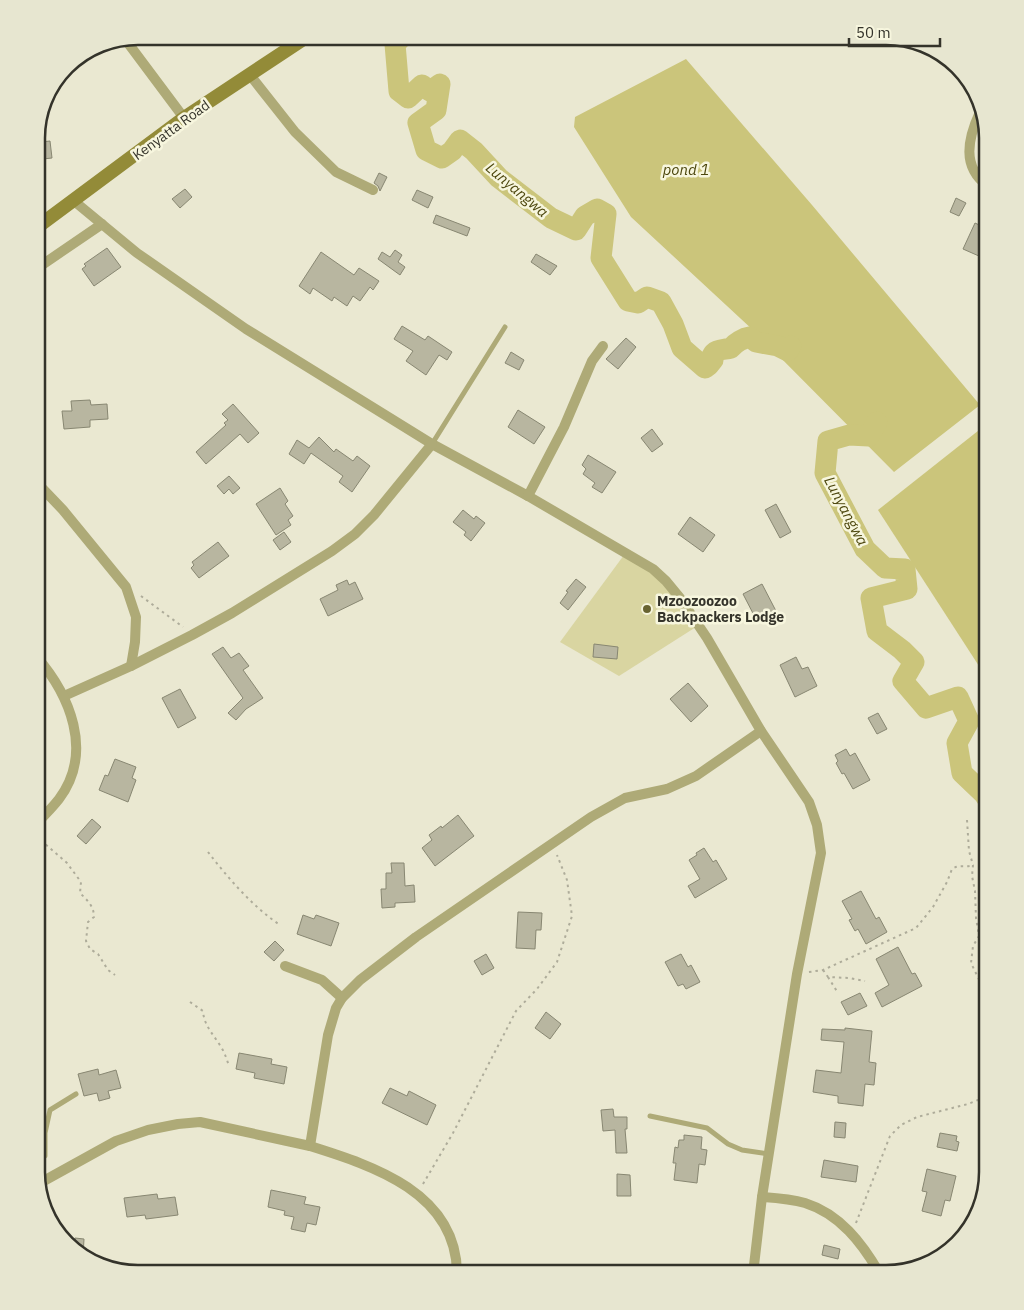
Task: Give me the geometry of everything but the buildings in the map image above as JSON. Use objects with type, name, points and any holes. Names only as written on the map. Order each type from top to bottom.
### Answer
[{"type":"street","points":[[130,45],[184,118]]},
{"type":"street","name":"Kenyatta Road","points":[[45,222],[184,118],[295,45]]},
{"type":"street","points":[[250,76],[294,132],[336,172],[373,190]]},
{"type":"street","points":[[977,120],[969,144],[969,158],[973,170],[979,178]]},
{"type":"street","points":[[74,201],[137,254],[246,330],[432,444],[528,496],[653,569],[680,598],[707,638],[761,731],[810,802],[818,825],[821,853],[797,974],[762,1197],[754,1265]]},
{"type":"street","points":[[45,264],[102,224]]},
{"type":"street","points":[[528,496],[564,428],[592,361],[603,346]]},
{"type":"street","points":[[64,696],[131,666],[232,613],[355,534],[374,515],[432,444]]},
{"type":"street","points":[[45,491],[126,586],[136,617],[135,642],[131,666]]},
{"type":"street","points":[[45,666],[64,696],[74,723],[78,751],[71,778],[60,798],[45,814]]},
{"type":"street","points":[[310,1146],[328,1035],[336,1008],[342,998],[360,980],[378,964],[591,817],[626,798],[668,789],[696,776],[761,731]]},
{"type":"street","points":[[285,966],[322,980],[342,998]]},
{"type":"street","points":[[46,1180],[116,1141],[148,1130],[200,1122],[310,1146],[352,1160],[418,1193],[435,1210],[450,1234],[457,1256],[457,1265]]},
{"type":"street","points":[[762,1197],[803,1202],[815,1206],[852,1232],[874,1265]]},
{"type":"lane","points":[[432,444],[505,327]]},
{"type":"lane","points":[[45,1156],[45,1133],[50,1110],[76,1094]]},
{"type":"lane","points":[[650,1116],[707,1128],[728,1144],[742,1150],[769,1154]]},
{"type":"path","points":[[126,586],[163,611],[181,626],[188,628]]},
{"type":"path","points":[[967,820],[979,936],[973,946],[971,963],[979,979]]},
{"type":"path","points":[[418,1193],[454,1133],[516,1011],[537,989],[557,962],[572,916],[567,880],[553,843]]},
{"type":"path","points":[[45,844],[67,863],[81,882],[80,893],[94,911],[94,917],[88,922],[86,941],[90,949],[98,954],[108,970],[115,976]]},
{"type":"path","points":[[208,852],[224,872],[264,914],[280,925]]},
{"type":"path","points":[[797,974],[823,970],[916,928],[933,907],[952,869],[958,865],[969,866],[972,864]]},
{"type":"path","points":[[823,970],[838,994]]},
{"type":"path","points":[[828,977],[865,981]]},
{"type":"path","points":[[190,1002],[203,1011],[203,1017],[210,1034],[222,1048],[229,1066]]},
{"type":"path","points":[[852,1232],[890,1136],[900,1125],[917,1116],[979,1100]]},
{"type":"shaded area","points":[[624,555],[656,575],[696,627],[619,676],[560,642]]},
{"type":"water","name":"pond 1","points":[[686,59],[812,205],[979,406],[894,472],[754,331],[631,217],[574,127],[575,117]]},
{"type":"water","points":[[979,430],[979,666],[878,510]]},
{"type":"waterway","name":"Lunyangwa","points":[[395,45],[399,91],[408,98],[422,85],[430,91],[440,84],[436,110],[418,123],[426,150],[442,158],[452,151],[460,140],[474,151],[499,178],[551,218],[576,230],[585,216],[597,209],[606,214],[601,258],[628,301],[638,303],[647,297],[661,302],[673,324],[682,348],[705,368],[713,360],[712,356],[715,352],[731,348],[739,341],[750,337],[756,342],[778,346],[788,351],[791,346]]},
{"type":"waterway","name":"Lunyangwa","points":[[877,422],[869,436],[849,435],[828,441],[825,473],[865,549],[885,568],[905,569],[907,589],[871,598],[877,631],[914,662],[903,681],[926,708],[958,697],[969,721],[957,743],[962,773],[979,789]]},
{"type":"place","name":"Mzoozoozoo Backpackers Lodge","points":[[647,609]]}]
